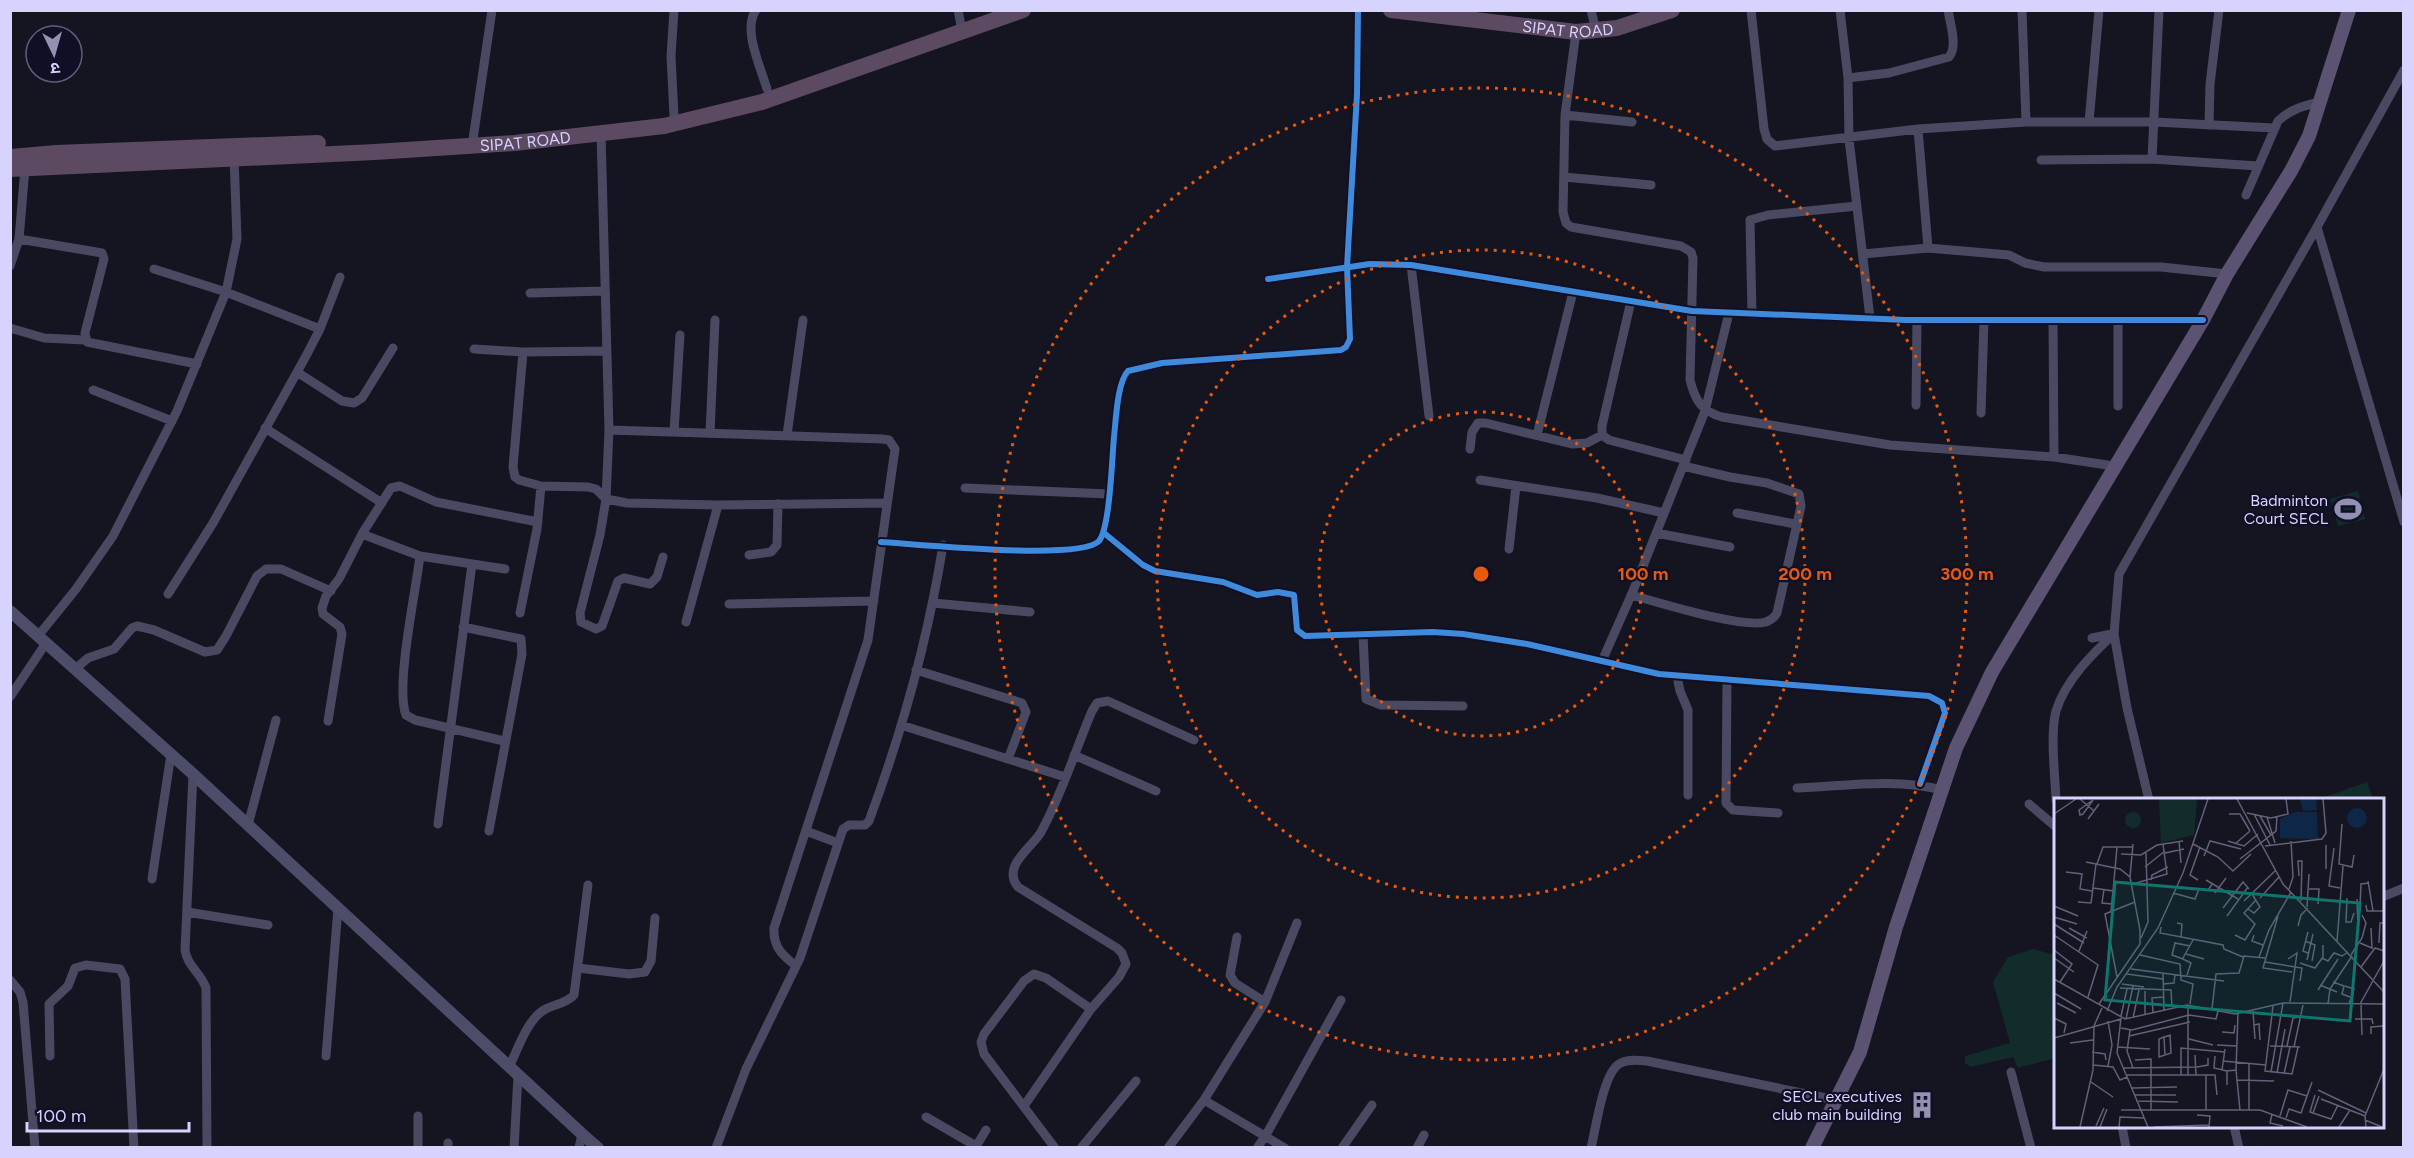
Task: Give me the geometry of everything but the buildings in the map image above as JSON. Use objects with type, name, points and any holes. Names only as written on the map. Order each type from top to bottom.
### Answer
[{"type":"highway","name":"SIPAT ROAD","points":[[473,141],[694,112],[767,89],[993,10]]},
{"type":"highway","name":"SIPAT ROAD","points":[[18,168],[234,153],[601,133],[664,126],[762,102],[960,21],[1023,10]]},
{"type":"highway","name":"SIPAT ROAD","points":[[1391,10],[1576,32],[1594,21],[1617,28],[1672,10]]},
{"type":"highway","name":"SIPAT ROAD","points":[[1469,10],[1594,21],[1612,20],[1646,10]]},
{"type":"highway","name":"SIPAT ROAD","points":[[10,158],[56,153],[234,153]]},
{"type":"main road","points":[[1812,1148],[1860,1052],[1896,927],[1956,748],[1992,672],[2203,320],[2227,274],[2291,171],[2309,136],[2349,10]]},
{"type":"street","points":[[473,141],[492,10]]},
{"type":"street","points":[[674,10],[671,56],[674,116]]},
{"type":"street","points":[[756,10],[750,20],[750,35],[767,89]]},
{"type":"street","points":[[881,542],[1006,550],[1060,550],[1092,546],[1104,533],[1116,418],[1122,383],[1128,371],[1162,363],[1341,350],[1346,347],[1350,339],[1347,267],[1357,94],[1358,10]]},
{"type":"street","points":[[1750,10],[1764,129],[1770,144],[1781,146],[1917,129],[2026,122],[2154,122],[2274,128]]},
{"type":"street","points":[[1840,10],[1848,78],[1849,139],[1870,318]]},
{"type":"street","points":[[1848,78],[1889,73],[1949,57],[1953,52],[1953,46],[1948,10]]},
{"type":"street","points":[[2022,10],[2026,122]]},
{"type":"street","points":[[2089,122],[2099,10]]},
{"type":"street","points":[[2152,159],[2159,10]]},
{"type":"street","points":[[2209,125],[2210,84],[2218,10]]},
{"type":"street","points":[[1576,32],[1565,115],[1563,212],[1568,225],[1681,246],[1691,252],[1693,258],[1690,380],[1695,398],[1706,411],[1722,417],[1890,445],[2054,457],[2114,466]]},
{"type":"street","points":[[2149,798],[2127,708],[2114,634],[2119,574],[2317,227],[2403,70]]},
{"type":"street","points":[[2246,195],[2274,128],[2287,112],[2320,102]]},
{"type":"street","points":[[1565,115],[1632,122]]},
{"type":"street","points":[[1917,129],[1928,248]]},
{"type":"street","points":[[601,133],[609,430],[606,499],[600,535],[580,613],[581,622],[596,629],[602,626],[618,581],[624,578],[650,584],[657,577],[663,557]]},
{"type":"street","points":[[10,697],[42,640],[113,536],[172,421],[197,364],[226,292],[237,239],[234,153]]},
{"type":"street","points":[[2041,160],[2152,159],[2258,166]]},
{"type":"street","points":[[10,266],[19,239],[18,168]]},
{"type":"street","points":[[1564,177],[1651,185]]},
{"type":"street","points":[[1752,314],[1750,220],[1768,215],[1857,206]]},
{"type":"street","points":[[2317,227],[2403,522]]},
{"type":"street","points":[[19,239],[102,254],[104,259],[85,340]]},
{"type":"street","points":[[1863,254],[1928,248],[2009,255],[2025,263],[2044,267],[2162,267],[2227,274]]},
{"type":"street","points":[[1268,279],[1370,264],[1411,265],[1692,311],[1917,320],[2203,320]]},
{"type":"street","points":[[1411,265],[1429,416]]},
{"type":"street","points":[[154,269],[226,292],[320,329]]},
{"type":"street","points":[[168,594],[213,523],[297,372],[320,329],[340,277]]},
{"type":"street","points":[[530,293],[605,291]]},
{"type":"street","points":[[1537,435],[1573,292]]},
{"type":"street","points":[[1602,435],[1631,301]]},
{"type":"street","points":[[1602,661],[1706,411],[1729,313]]},
{"type":"street","points":[[710,433],[715,320]]},
{"type":"street","points":[[787,435],[803,320]]},
{"type":"street","points":[[1916,405],[1917,320]]},
{"type":"street","points":[[1981,413],[1984,320]]},
{"type":"street","points":[[2053,320],[2054,457]]},
{"type":"street","points":[[2118,320],[2118,406]]},
{"type":"street","points":[[10,328],[44,338],[85,340],[92,344],[197,364]]},
{"type":"street","points":[[674,432],[681,335]]},
{"type":"street","points":[[297,372],[342,401],[354,403],[362,398],[393,348]]},
{"type":"street","points":[[474,349],[523,352],[607,351]]},
{"type":"street","points":[[523,352],[514,473],[519,480],[541,486],[588,487],[596,489],[606,499],[627,503],[718,505],[886,503]]},
{"type":"street","points":[[93,390],[172,421]]},
{"type":"street","points":[[1470,449],[1472,432],[1478,423],[1581,444],[1602,435]]},
{"type":"street","points":[[265,428],[382,503]]},
{"type":"street","points":[[609,430],[889,440],[893,445],[894,455],[868,640],[774,928],[776,946],[796,966]]},
{"type":"street","points":[[1602,435],[1609,440],[1730,477],[1767,483],[1793,491],[1799,494],[1801,502],[1777,613],[1770,620],[1755,623],[1712,616],[1631,595]]},
{"type":"street","points":[[1480,480],[1597,498],[1664,513]]},
{"type":"street","points":[[328,721],[342,634],[340,627],[323,614],[323,603],[391,488],[400,486],[436,502],[538,522]]},
{"type":"street","points":[[520,613],[538,522],[541,486]]},
{"type":"street","points":[[1509,549],[1516,486]]},
{"type":"street","points":[[965,488],[1109,494]]},
{"type":"street","points":[[749,555],[771,552],[777,545],[778,504]]},
{"type":"street","points":[[686,622],[718,505]]},
{"type":"street","points":[[1737,513],[1795,524]]},
{"type":"street","points":[[1656,532],[1730,547]]},
{"type":"street","points":[[1104,533],[1143,565],[1155,571],[1223,582],[1257,595],[1278,592],[1294,595],[1297,630],[1305,636],[1433,632],[1463,634],[1527,644],[1677,676],[1929,696],[1942,703],[1945,713],[1920,784]]},
{"type":"street","points":[[362,534],[420,556],[505,569]]},
{"type":"street","points":[[716,1148],[747,1068],[796,966],[845,827],[865,825],[869,821],[901,725],[916,670],[933,603],[943,545]]},
{"type":"street","points":[[420,556],[404,672],[404,710],[410,718],[504,741]]},
{"type":"street","points":[[438,824],[472,564]]},
{"type":"street","points":[[75,669],[88,658],[114,650],[132,628],[137,626],[154,630],[205,652],[217,650],[257,576],[266,569],[281,569],[331,591]]},
{"type":"street","points":[[729,604],[874,602]]},
{"type":"street","points":[[933,603],[1030,612]]},
{"type":"street","points":[[10,611],[193,774],[598,1148]]},
{"type":"street","points":[[463,627],[518,637],[523,642],[489,831]]},
{"type":"street","points":[[2092,638],[2114,634]]},
{"type":"street","points":[[2056,798],[2054,732],[2056,711],[2072,679],[2091,654],[2114,634]]},
{"type":"street","points":[[1363,635],[1366,699],[1381,705],[1463,706]]},
{"type":"street","points":[[916,670],[1022,703],[1026,712],[1008,759]]},
{"type":"street","points":[[1677,676],[1688,710],[1688,795]]},
{"type":"street","points":[[1727,681],[1726,803],[1733,810],[1779,813]]},
{"type":"street","points":[[1024,1106],[1090,1009],[1125,970],[1126,964],[1122,953],[1018,887],[1013,879],[1016,862],[1041,832],[1092,711],[1101,701],[1115,704],[1194,740]]},
{"type":"street","points":[[248,825],[276,720]]},
{"type":"street","points":[[901,725],[1065,777]]},
{"type":"street","points":[[152,879],[171,754]]},
{"type":"street","points":[[1074,755],[1156,791]]},
{"type":"street","points":[[193,774],[186,957],[189,964],[203,979],[206,988],[207,1148]]},
{"type":"street","points":[[1797,788],[1920,784],[1942,790]]},
{"type":"street","points":[[2029,804],[2054,826]]},
{"type":"street","points":[[806,831],[838,843]]},
{"type":"street","points":[[514,1148],[514,1071],[538,1014],[570,1000],[574,995],[588,885]]},
{"type":"street","points":[[2384,896],[2403,888]]},
{"type":"street","points":[[326,1056],[338,908]]},
{"type":"street","points":[[187,912],[268,925]]},
{"type":"street","points":[[578,968],[629,974],[645,972],[651,961],[655,918]]},
{"type":"street","points":[[1168,1148],[1204,1100],[1265,1002],[1297,923]]},
{"type":"street","points":[[1237,937],[1230,975],[1235,983],[1265,1002]]},
{"type":"street","points":[[50,1056],[49,1004],[68,986],[75,968],[86,965],[120,969],[125,979],[134,1148]]},
{"type":"street","points":[[1055,1148],[984,1054],[981,1042],[984,1034],[1024,981],[1034,974],[1046,978],[1090,1009]]},
{"type":"street","points":[[10,980],[20,992],[23,1002],[35,1148]]},
{"type":"street","points":[[1257,1148],[1341,1000]]},
{"type":"street","points":[[1591,1148],[1609,1076],[1616,1065],[1623,1062],[1647,1061],[1836,1100]]},
{"type":"street","points":[[2011,1072],[2031,1148]]},
{"type":"street","points":[[1080,1148],[1136,1081]]},
{"type":"street","points":[[1204,1100],[1285,1148]]},
{"type":"street","points":[[1342,1148],[1372,1105]]},
{"type":"street","points":[[418,1116],[418,1148]]},
{"type":"street","points":[[926,1117],[975,1147],[986,1130]]},
{"type":"street","points":[[2122,1128],[2126,1148]]},
{"type":"street","points":[[2234,1128],[2239,1148]]},
{"type":"street","points":[[579,1148],[582,1134]]},
{"type":"street","points":[[1417,1148],[1424,1135]]},
{"type":"green space","name":"Badminton Court SECL","points":[[2358,491],[2365,519],[2338,526],[2330,499]]},
{"type":"green space","points":[[2367,782],[2373,798],[2322,798]]},
{"type":"green space","points":[[2033,949],[2054,955],[2054,1058],[2018,1068],[2013,1057],[1971,1067],[1965,1063],[1965,1056],[2010,1043],[1993,982],[2008,957]]},
{"type":"cycle path","points":[[881,542],[1031,551],[1086,547],[1099,541],[1106,522],[1118,402],[1121,384],[1128,371],[1162,363],[1341,350],[1346,347],[1350,339],[1347,267],[1357,94],[1358,10]]},
{"type":"cycle path","points":[[1268,279],[1370,264],[1411,265],[1692,311],[1906,320],[2203,320]]},
{"type":"cycle path","points":[[1104,533],[1143,565],[1155,571],[1223,582],[1257,595],[1278,592],[1294,595],[1297,630],[1305,636],[1433,632],[1463,634],[1527,644],[1659,674],[1929,696],[1942,703],[1945,713],[1920,784]]},
{"type":"place","name":"Badminton Court SECL","points":[[2348,509]]},
{"type":"place","name":"SECL executives club main building","points":[[1922,1105]]}]
